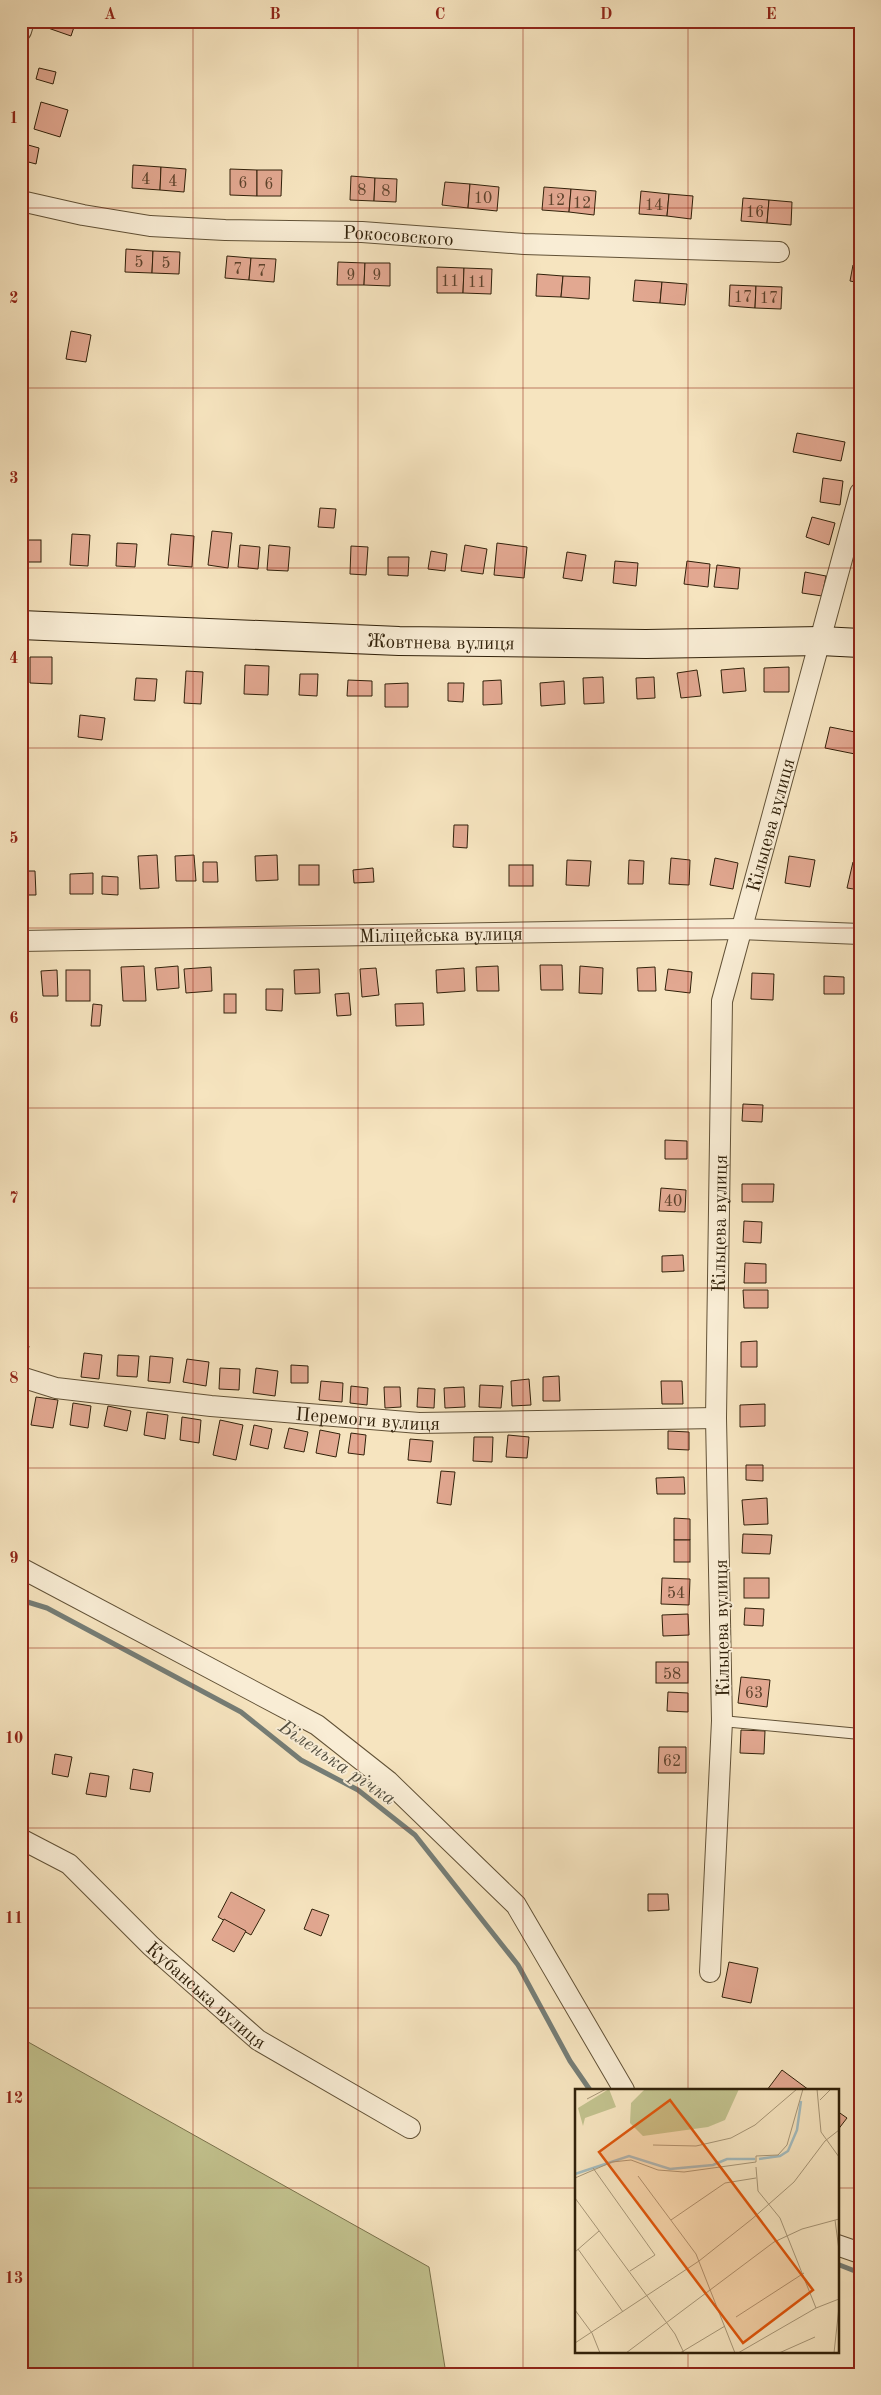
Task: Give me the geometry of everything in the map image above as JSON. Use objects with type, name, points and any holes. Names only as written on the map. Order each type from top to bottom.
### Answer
[{"type":"main road","name":"Жовтнева вулиця","points":[[21,625],[399,641],[646,644],[821,641],[860,643]]},
{"type":"street","points":[[21,31],[24,21]]},
{"type":"street","name":"Рокосовского","points":[[21,201],[150,226],[224,230],[362,232],[524,244],[779,252]]},
{"type":"street","name":"Кільцева вулиця","points":[[710,1972],[722,1721],[716,1418],[722,1001],[740,929],[821,641],[860,493]]},
{"type":"street","name":"Міліцейська вулиця","points":[[21,941],[740,929],[860,934]]},
{"type":"street","name":"Перемоги вулиця","points":[[21,1377],[56,1388],[211,1406],[419,1423],[716,1418]]},
{"type":"street","points":[[21,1568],[317,1725],[388,1781],[516,1905],[623,2089]]},
{"type":"street","name":"Кубанська вулиця","points":[[21,1839],[69,1864],[151,1946],[258,2040],[410,2128]]},
{"type":"street","points":[[838,2245],[860,2252]]},
{"type":"lane","points":[[722,1721],[860,1734]]},
{"type":"green space","points":[[21,2038],[429,2267],[446,2374],[21,2374]]},
{"type":"building","points":[[50,21],[76,21],[71,36],[48,28]]},
{"type":"building","points":[[39,68],[56,72],[53,84],[36,79]]},
{"type":"building","points":[[41,102],[68,110],[60,137],[34,129]]},
{"type":"building","points":[[21,143],[39,148],[36,164],[21,160]]},
{"type":"building","points":[[133,165],[161,167],[160,190],[132,188]]},
{"type":"building","points":[[161,167],[186,169],[184,192],[160,190]]},
{"type":"building","points":[[230,169],[257,170],[257,196],[230,195]]},
{"type":"building","points":[[257,170],[282,170],[281,196],[257,196]]},
{"type":"building","points":[[351,176],[375,178],[374,201],[350,200]]},
{"type":"building","points":[[375,178],[397,179],[396,202],[374,201]]},
{"type":"building","points":[[860,181],[860,204],[854,202]]},
{"type":"building","points":[[445,182],[470,184],[468,208],[442,205]]},
{"type":"building","points":[[470,184],[499,187],[497,211],[468,208]]},
{"type":"building","points":[[544,187],[571,189],[569,212],[542,210]]},
{"type":"building","points":[[571,189],[596,191],[594,215],[569,212]]},
{"type":"building","points":[[641,191],[669,194],[667,216],[639,214]]},
{"type":"building","points":[[669,194],[693,196],[691,219],[667,216]]},
{"type":"building","points":[[743,198],[769,200],[767,223],[741,221]]},
{"type":"building","points":[[769,200],[792,202],[791,225],[767,223]]},
{"type":"building","points":[[126,249],[153,251],[152,273],[125,272]]},
{"type":"building","points":[[153,251],[180,252],[179,274],[152,273]]},
{"type":"building","points":[[227,256],[251,258],[249,280],[225,278]]},
{"type":"building","points":[[251,258],[276,259],[274,282],[249,280]]},
{"type":"building","points":[[338,262],[365,263],[364,285],[337,285]]},
{"type":"building","points":[[365,263],[390,263],[390,286],[364,285]]},
{"type":"building","points":[[853,265],[860,267],[860,283],[850,281]]},
{"type":"building","points":[[437,267],[464,268],[463,293],[437,293]]},
{"type":"building","points":[[464,268],[492,269],[491,294],[463,293]]},
{"type":"building","points":[[537,274],[563,276],[561,297],[536,296]]},
{"type":"building","points":[[563,276],[590,277],[589,299],[561,297]]},
{"type":"building","points":[[635,280],[662,282],[660,303],[633,301]]},
{"type":"building","points":[[662,282],[687,284],[685,305],[660,303]]},
{"type":"building","points":[[730,285],[756,286],[755,308],[729,306]]},
{"type":"building","points":[[756,286],[782,287],[781,309],[755,308]]},
{"type":"building","points":[[71,331],[91,335],[86,362],[66,359]]},
{"type":"building","points":[[797,433],[845,442],[841,461],[793,452]]},
{"type":"building","points":[[823,478],[843,481],[840,505],[820,502]]},
{"type":"building","points":[[320,508],[336,509],[334,528],[318,527]]},
{"type":"building","points":[[812,517],[835,523],[829,545],[806,537]]},
{"type":"building","points":[[212,531],[232,533],[228,568],[208,565]]},
{"type":"building","points":[[72,534],[90,535],[88,566],[70,565]]},
{"type":"building","points":[[171,534],[194,536],[192,567],[168,565]]},
{"type":"building","points":[[22,540],[41,540],[41,562],[22,562]]},
{"type":"building","points":[[117,543],[137,544],[135,567],[116,566]]},
{"type":"building","points":[[497,543],[527,547],[524,578],[494,575]]},
{"type":"building","points":[[240,545],[260,547],[258,569],[238,567]]},
{"type":"building","points":[[269,545],[290,547],[288,571],[267,570]]},
{"type":"building","points":[[465,545],[487,549],[483,574],[461,571]]},
{"type":"building","points":[[351,546],[368,547],[366,575],[350,574]]},
{"type":"building","points":[[431,551],[447,554],[445,571],[428,569]]},
{"type":"building","points":[[567,552],[586,555],[582,581],[563,578]]},
{"type":"building","points":[[388,557],[409,557],[408,576],[388,575]]},
{"type":"building","points":[[615,561],[638,563],[636,586],[613,583]]},
{"type":"building","points":[[687,561],[710,564],[708,587],[684,584]]},
{"type":"building","points":[[717,565],[740,568],[738,589],[714,587]]},
{"type":"building","points":[[805,572],[826,576],[822,596],[802,593]]},
{"type":"building","points":[[30,657],[52,657],[52,684],[30,683]]},
{"type":"building","points":[[245,665],[269,666],[268,695],[244,694]]},
{"type":"building","points":[[789,667],[789,692],[764,692],[764,668]]},
{"type":"building","points":[[744,668],[746,691],[723,693],[721,670]]},
{"type":"building","points":[[697,670],[701,696],[681,698],[677,673]]},
{"type":"building","points":[[186,671],[203,672],[201,704],[184,703]]},
{"type":"building","points":[[300,674],[318,674],[317,696],[299,695]]},
{"type":"building","points":[[603,677],[604,703],[584,704],[583,678]]},
{"type":"building","points":[[654,677],[655,698],[637,699],[636,678]]},
{"type":"building","points":[[136,678],[157,679],[155,701],[134,700]]},
{"type":"building","points":[[348,680],[372,681],[372,696],[347,696]]},
{"type":"building","points":[[501,680],[502,704],[483,705],[483,681]]},
{"type":"building","points":[[564,681],[565,704],[541,706],[540,683]]},
{"type":"building","points":[[408,683],[408,707],[385,707],[385,684]]},
{"type":"building","points":[[448,683],[464,683],[463,702],[448,701]]},
{"type":"building","points":[[80,715],[105,718],[102,740],[78,737]]},
{"type":"building","points":[[830,727],[860,733],[860,755],[825,748]]},
{"type":"building","points":[[454,825],[468,825],[467,848],[453,847]]},
{"type":"building","points":[[157,855],[159,888],[140,889],[138,856]]},
{"type":"building","points":[[194,855],[196,881],[176,881],[175,856]]},
{"type":"building","points":[[277,855],[278,880],[256,881],[255,856]]},
{"type":"building","points":[[789,856],[815,860],[810,887],[785,883]]},
{"type":"building","points":[[671,858],[690,860],[689,885],[669,884]]},
{"type":"building","points":[[715,858],[738,863],[733,889],[710,885]]},
{"type":"building","points":[[567,860],[591,861],[589,886],[566,885]]},
{"type":"building","points":[[629,860],[644,861],[643,884],[628,884]]},
{"type":"building","points":[[203,862],[217,862],[218,882],[203,882]]},
{"type":"building","points":[[853,862],[860,863],[860,890],[847,888]]},
{"type":"building","points":[[299,865],[319,865],[319,885],[299,885]]},
{"type":"building","points":[[509,865],[533,865],[533,886],[509,886]]},
{"type":"building","points":[[373,868],[374,882],[354,883],[353,870]]},
{"type":"building","points":[[21,871],[35,871],[36,895],[21,895]]},
{"type":"building","points":[[93,873],[93,894],[70,894],[70,874]]},
{"type":"building","points":[[102,876],[118,877],[118,895],[102,894]]},
{"type":"building","points":[[540,965],[562,965],[563,990],[541,990]]},
{"type":"building","points":[[144,966],[146,1001],[123,1001],[121,967]]},
{"type":"building","points":[[178,966],[179,988],[157,990],[155,968]]},
{"type":"building","points":[[498,966],[499,991],[477,991],[476,967]]},
{"type":"building","points":[[580,966],[603,968],[602,994],[579,993]]},
{"type":"building","points":[[211,967],[212,991],[186,993],[184,969]]},
{"type":"building","points":[[655,967],[656,991],[638,991],[637,968]]},
{"type":"building","points":[[26,968],[28,993],[21,993],[21,969]]},
{"type":"building","points":[[376,968],[379,995],[362,997],[360,969]]},
{"type":"building","points":[[464,968],[465,991],[437,993],[436,970]]},
{"type":"building","points":[[319,969],[320,993],[295,994],[294,970]]},
{"type":"building","points":[[668,969],[692,972],[690,993],[665,990]]},
{"type":"building","points":[[57,970],[58,996],[43,996],[41,971]]},
{"type":"building","points":[[66,970],[90,970],[90,1001],[66,1001]]},
{"type":"building","points":[[752,973],[774,974],[773,1000],[751,999]]},
{"type":"building","points":[[824,976],[844,977],[844,994],[824,994]]},
{"type":"building","points":[[854,976],[860,976],[860,1000],[854,1000]]},
{"type":"building","points":[[266,989],[283,989],[282,1011],[266,1010]]},
{"type":"building","points":[[349,993],[351,1015],[337,1016],[335,994]]},
{"type":"building","points":[[224,994],[236,994],[236,1013],[224,1013]]},
{"type":"building","points":[[423,1003],[424,1025],[396,1026],[395,1004]]},
{"type":"building","points":[[93,1004],[102,1005],[100,1026],[91,1026]]},
{"type":"building","points":[[743,1104],[763,1105],[762,1122],[742,1121]]},
{"type":"building","points":[[665,1140],[687,1141],[687,1159],[665,1159]]},
{"type":"building","points":[[742,1184],[774,1184],[773,1202],[742,1202]]},
{"type":"building","points":[[661,1188],[686,1190],[685,1212],[659,1211]]},
{"type":"building","points":[[744,1221],[762,1222],[761,1243],[743,1242]]},
{"type":"building","points":[[683,1255],[684,1271],[662,1272],[662,1256]]},
{"type":"building","points":[[745,1263],[766,1264],[766,1283],[744,1283]]},
{"type":"building","points":[[743,1290],[768,1290],[768,1308],[744,1308]]},
{"type":"building","points":[[757,1341],[757,1367],[741,1367],[741,1342]]},
{"type":"building","points":[[21,1344],[29,1346],[25,1364],[21,1363]]},
{"type":"building","points":[[84,1353],[102,1355],[99,1379],[81,1377]]},
{"type":"building","points":[[118,1355],[139,1356],[137,1377],[117,1376]]},
{"type":"building","points":[[150,1356],[173,1358],[170,1383],[148,1381]]},
{"type":"building","points":[[187,1359],[209,1362],[206,1386],[183,1382]]},
{"type":"building","points":[[291,1365],[308,1366],[308,1383],[291,1383]]},
{"type":"building","points":[[220,1368],[240,1369],[239,1390],[219,1389]]},
{"type":"building","points":[[256,1368],[278,1371],[275,1396],[253,1393]]},
{"type":"building","points":[[559,1376],[560,1401],[543,1401],[543,1377]]},
{"type":"building","points":[[529,1379],[531,1405],[512,1406],[511,1381]]},
{"type":"building","points":[[321,1381],[343,1383],[342,1402],[319,1400]]},
{"type":"building","points":[[661,1381],[682,1381],[683,1404],[662,1404]]},
{"type":"building","points":[[480,1385],[503,1386],[501,1408],[479,1407]]},
{"type":"building","points":[[351,1386],[368,1388],[367,1405],[350,1403]]},
{"type":"building","points":[[384,1387],[400,1387],[401,1407],[385,1408]]},
{"type":"building","points":[[464,1387],[465,1407],[445,1408],[444,1388]]},
{"type":"building","points":[[418,1388],[435,1389],[434,1408],[417,1407]]},
{"type":"building","points":[[36,1397],[58,1400],[53,1428],[31,1425]]},
{"type":"building","points":[[73,1403],[91,1406],[88,1428],[70,1425]]},
{"type":"building","points":[[765,1404],[765,1426],[740,1427],[740,1405]]},
{"type":"building","points":[[108,1406],[131,1411],[127,1431],[104,1426]]},
{"type":"building","points":[[147,1412],[168,1415],[165,1439],[144,1435]]},
{"type":"building","points":[[182,1417],[201,1420],[199,1443],[180,1440]]},
{"type":"building","points":[[220,1420],[243,1425],[236,1460],[213,1455]]},
{"type":"building","points":[[254,1425],[272,1429],[268,1449],[250,1445]]},
{"type":"building","points":[[289,1428],[308,1432],[304,1452],[284,1448]]},
{"type":"building","points":[[320,1430],[340,1434],[336,1457],[316,1453]]},
{"type":"building","points":[[668,1431],[689,1432],[689,1450],[668,1449]]},
{"type":"building","points":[[351,1433],[366,1435],[364,1455],[348,1453]]},
{"type":"building","points":[[508,1435],[529,1437],[527,1458],[506,1457]]},
{"type":"building","points":[[474,1437],[493,1437],[492,1462],[473,1461]]},
{"type":"building","points":[[410,1439],[433,1441],[431,1462],[408,1460]]},
{"type":"building","points":[[746,1465],[763,1465],[763,1481],[746,1480]]},
{"type":"building","points":[[441,1471],[455,1472],[451,1505],[437,1503]]},
{"type":"building","points":[[684,1477],[685,1494],[657,1494],[656,1478]]},
{"type":"building","points":[[767,1498],[768,1524],[744,1525],[742,1500]]},
{"type":"building","points":[[674,1518],[690,1519],[690,1540],[674,1540]]},
{"type":"building","points":[[743,1534],[772,1535],[770,1554],[742,1553]]},
{"type":"building","points":[[674,1540],[690,1540],[690,1562],[674,1562]]},
{"type":"building","points":[[662,1578],[690,1579],[689,1605],[661,1604]]},
{"type":"building","points":[[744,1578],[769,1578],[769,1598],[744,1598]]},
{"type":"building","points":[[745,1608],[764,1609],[763,1626],[744,1625]]},
{"type":"building","points":[[688,1614],[689,1635],[663,1636],[662,1615]]},
{"type":"building","points":[[656,1662],[688,1662],[688,1683],[656,1683]]},
{"type":"building","points":[[741,1677],[770,1680],[767,1707],[738,1703]]},
{"type":"building","points":[[668,1692],[688,1693],[688,1712],[667,1711]]},
{"type":"building","points":[[741,1730],[765,1731],[764,1754],[740,1753]]},
{"type":"building","points":[[659,1747],[686,1747],[686,1773],[658,1773]]},
{"type":"building","points":[[55,1754],[72,1757],[68,1777],[52,1774]]},
{"type":"building","points":[[133,1769],[153,1773],[150,1792],[130,1789]]},
{"type":"building","points":[[90,1773],[109,1776],[106,1797],[86,1794]]},
{"type":"building","points":[[231,1892],[265,1910],[251,1935],[218,1917]]},
{"type":"building","points":[[648,1894],[668,1894],[669,1910],[648,1911]]},
{"type":"building","points":[[312,1909],[329,1915],[321,1936],[304,1929]]},
{"type":"building","points":[[224,1919],[246,1931],[234,1952],[212,1940]]},
{"type":"building","points":[[729,1962],[758,1968],[751,2003],[722,1997]]},
{"type":"building","points":[[782,2070],[808,2089],[768,2089]]},
{"type":"building","points":[[838,2112],[847,2118],[838,2130]]},
{"type":"waterway","name":"Біленька річка","points":[[21,1600],[47,1608],[241,1712],[301,1760],[358,1790],[415,1835],[518,1965],[570,2061],[589,2089]]},
{"type":"waterway","name":"Біленька річка","points":[[838,2264],[860,2273]]}]
